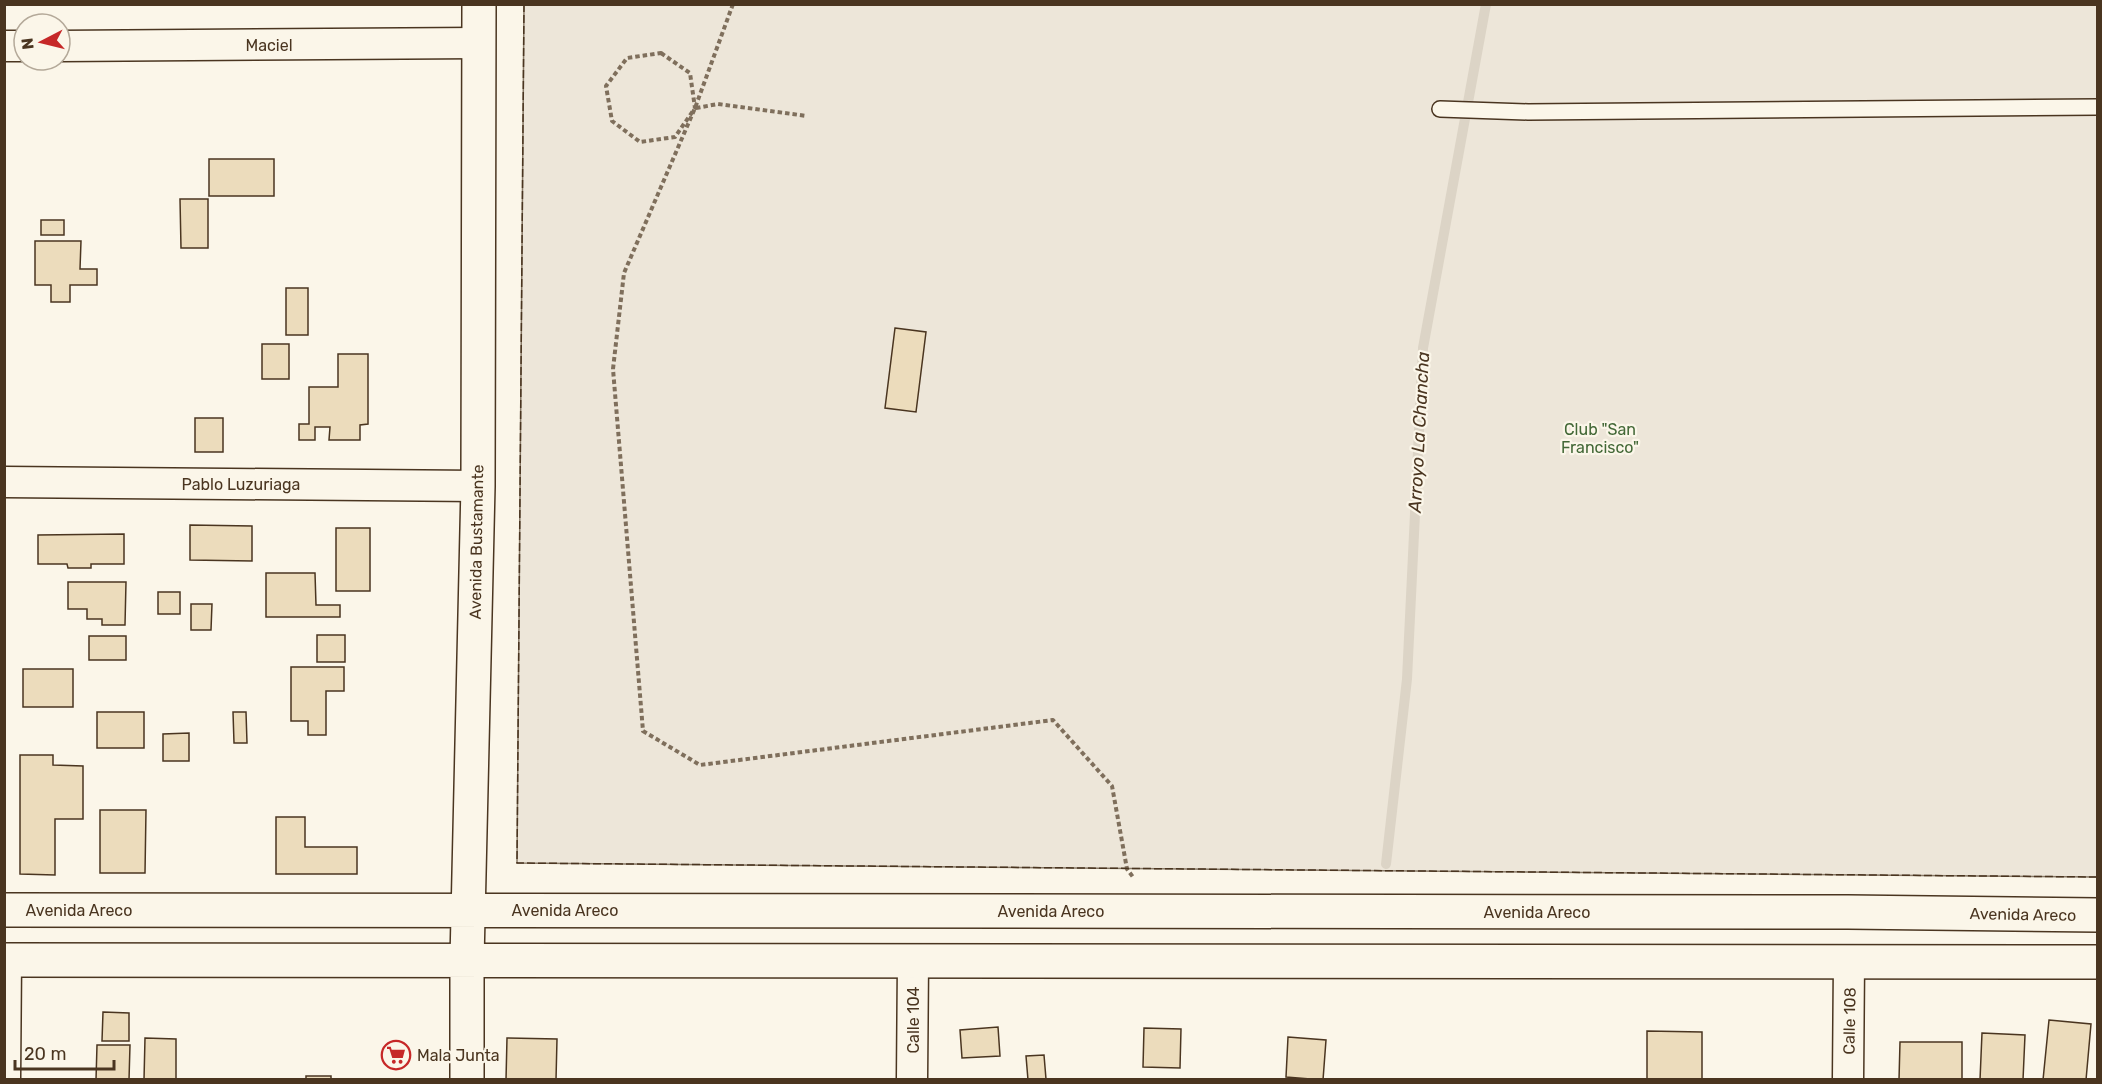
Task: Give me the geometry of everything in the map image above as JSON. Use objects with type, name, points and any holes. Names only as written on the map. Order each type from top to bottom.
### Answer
[{"type":"main road","name":"Avenida Bustamante","points":[[467,1080],[467,960],[477,486],[479,4]]},
{"type":"main road","name":"Avenida Areco","points":[[4,910],[1848,912],[2097,915]]},
{"type":"main road","points":[[5,960],[2097,962]]},
{"type":"street","name":"Maciel","points":[[72,46],[478,44]]},
{"type":"street","name":"Pablo Luzuriaga","points":[[4,482],[477,486]]},
{"type":"street","points":[[5,960],[5,1080]]},
{"type":"street","name":"Calle 104","points":[[912,1080],[913,961]]},
{"type":"street","name":"Calle 108","points":[[1848,1080],[1850,962]]},
{"type":"lane","points":[[1440,109],[1528,112],[2097,107]]},
{"type":"path","points":[[733,4],[695,108],[624,273],[613,369],[643,731],[700,765],[1053,720],[1112,786],[1127,869],[1159,911]]},
{"type":"path","points":[[695,108],[690,73],[661,52],[627,58],[606,86],[612,121],[640,142],[675,137],[695,108],[718,104],[807,116]]},
{"type":"green space","name":"Club \"San Francisco\"","points":[[524,5],[2097,5],[2097,877],[517,863]]},
{"type":"building","points":[[209,159],[274,159],[274,196],[209,196]]},
{"type":"building","points":[[180,199],[208,199],[208,248],[181,248]]},
{"type":"building","points":[[41,220],[64,220],[64,235],[41,235]]},
{"type":"building","points":[[35,241],[81,241],[80,269],[97,269],[97,285],[70,285],[70,302],[51,302],[51,285],[35,285]]},
{"type":"building","points":[[286,288],[308,288],[308,335],[286,335]]},
{"type":"building","points":[[895,328],[926,332],[916,412],[885,408]]},
{"type":"building","points":[[262,344],[289,344],[289,379],[262,379]]},
{"type":"building","points":[[338,354],[368,354],[368,424],[360,425],[360,440],[329,440],[330,427],[315,427],[315,440],[299,440],[299,424],[309,424],[309,387],[338,387]]},
{"type":"building","points":[[195,418],[223,418],[223,452],[195,452]]},
{"type":"building","points":[[190,525],[252,526],[252,561],[190,560]]},
{"type":"building","points":[[336,528],[370,528],[370,591],[336,591]]},
{"type":"building","points":[[124,534],[124,564],[91,564],[91,568],[68,568],[67,564],[38,564],[38,535]]},
{"type":"building","points":[[266,573],[315,573],[316,605],[340,605],[340,617],[266,617]]},
{"type":"building","points":[[68,582],[126,582],[125,625],[102,625],[102,619],[87,619],[87,609],[68,609]]},
{"type":"building","points":[[158,592],[180,592],[180,614],[158,614]]},
{"type":"building","points":[[191,604],[212,604],[211,630],[191,630]]},
{"type":"building","points":[[317,635],[345,635],[345,662],[317,662]]},
{"type":"building","points":[[89,636],[126,636],[126,660],[89,660]]},
{"type":"building","points":[[291,667],[344,667],[344,691],[326,691],[326,735],[308,735],[308,721],[291,721]]},
{"type":"building","points":[[23,669],[73,669],[73,707],[23,707]]},
{"type":"building","points":[[97,712],[144,712],[144,748],[97,748]]},
{"type":"building","points":[[233,712],[246,712],[247,743],[234,743]]},
{"type":"building","points":[[189,733],[189,761],[163,761],[163,734]]},
{"type":"building","points":[[20,755],[53,755],[53,765],[83,766],[83,819],[55,819],[55,875],[20,874]]},
{"type":"building","points":[[100,810],[146,810],[145,873],[100,873]]},
{"type":"building","points":[[276,817],[305,817],[305,847],[357,847],[357,874],[276,874]]},
{"type":"building","points":[[103,1012],[129,1013],[129,1041],[102,1041]]},
{"type":"building","points":[[2049,1020],[2091,1024],[2086,1080],[2043,1080]]},
{"type":"building","points":[[998,1027],[1000,1056],[962,1058],[960,1030]]},
{"type":"building","points":[[1144,1028],[1181,1029],[1180,1068],[1143,1067]]},
{"type":"building","points":[[1647,1031],[1702,1032],[1702,1080],[1647,1080]]},
{"type":"building","points":[[1982,1033],[2025,1035],[2023,1080],[1980,1080]]},
{"type":"building","points":[[1288,1037],[1326,1040],[1323,1080],[1286,1077]]},
{"type":"building","points":[[145,1038],[176,1039],[176,1080],[144,1080]]},
{"type":"building","points":[[507,1038],[557,1039],[556,1080],[506,1080]]},
{"type":"building","points":[[1900,1042],[1962,1042],[1962,1080],[1899,1080]]},
{"type":"building","points":[[97,1045],[130,1045],[129,1080],[96,1080]]},
{"type":"building","points":[[1044,1055],[1046,1079],[1028,1080],[1026,1056]]},
{"type":"building","points":[[306,1076],[331,1076],[331,1080],[306,1080]]},
{"type":"waterway","name":"Arroyo La Chancha","points":[[1386,864],[1407,679],[1423,348],[1486,4]]},
{"type":"fence","points":[[524,4],[517,863],[2098,877]]},
{"type":"place","name":"Mala Junta","points":[[396,1055]]}]
